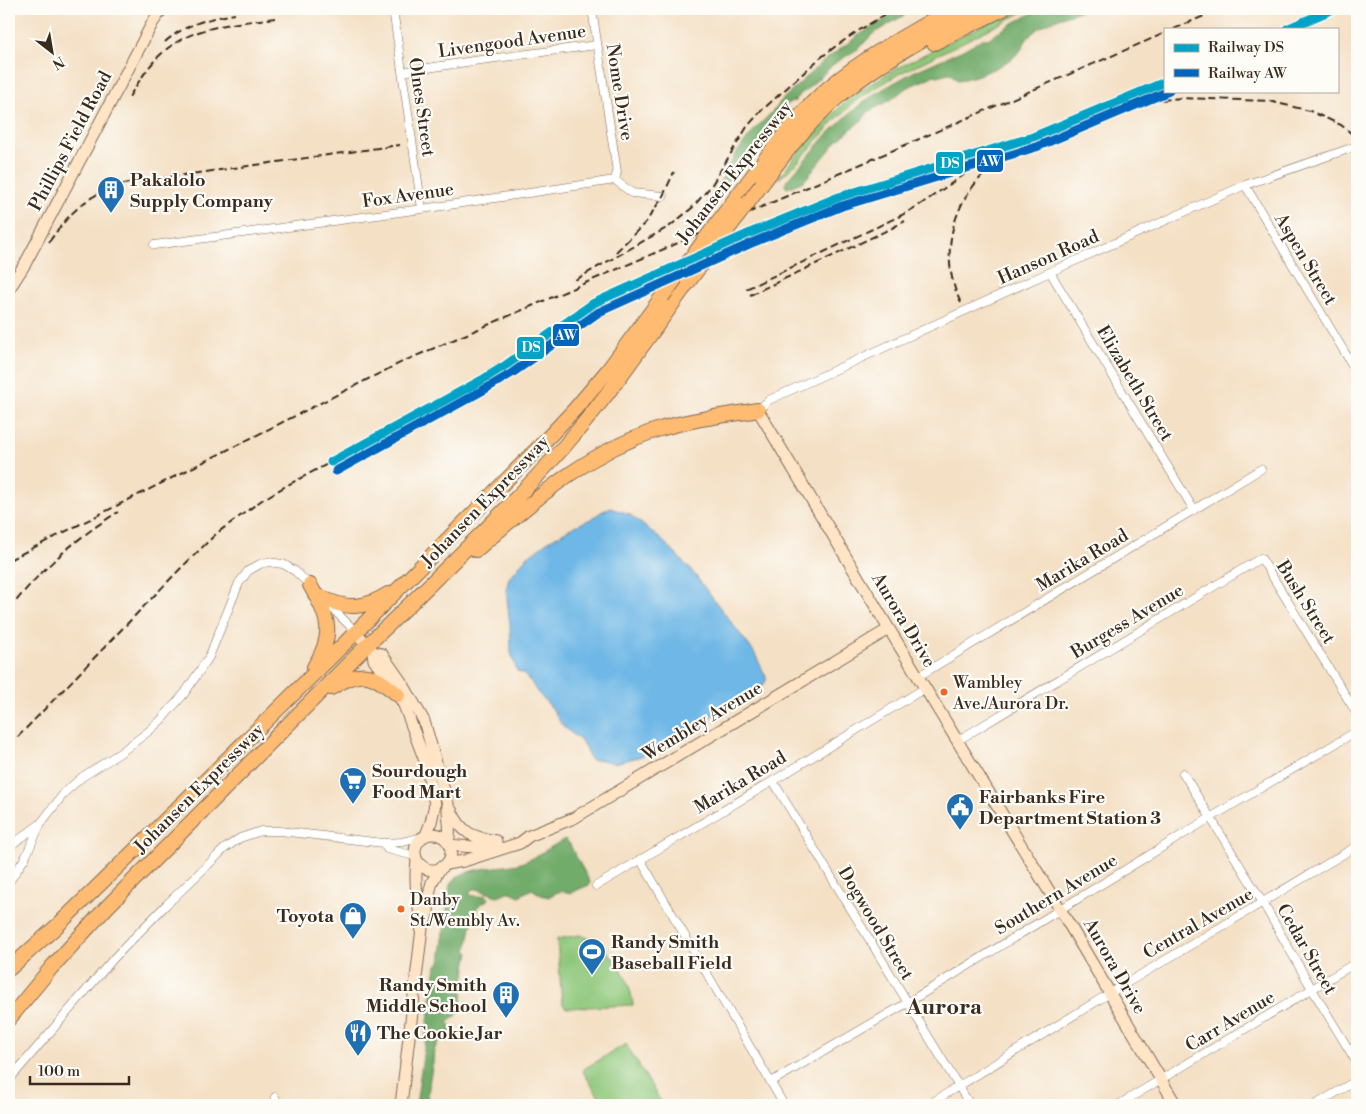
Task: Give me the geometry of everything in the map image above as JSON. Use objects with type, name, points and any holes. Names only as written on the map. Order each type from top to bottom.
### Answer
[{"type":"highway","points":[[870,58],[897,34],[934,9]]},
{"type":"highway","name":"Johansen Expressway","points":[[9,969],[57,926],[302,686],[501,487],[575,409],[608,370],[734,200],[803,113],[827,90],[870,58],[951,9]]},
{"type":"highway","name":"Johansen Expressway","points":[[9,1019],[50,968],[102,912],[310,703],[370,648],[573,437],[762,184],[799,136],[828,105],[849,87],[901,52],[976,9]]},
{"type":"highway","points":[[849,87],[1003,9]]},
{"type":"highway","points":[[405,610],[550,488],[592,459],[617,446],[658,430],[691,421],[758,410]]},
{"type":"highway","points":[[322,597],[345,606],[360,606],[382,598],[405,582]]},
{"type":"highway","points":[[302,686],[321,655],[327,636],[326,619],[310,585]]},
{"type":"highway","points":[[310,703],[340,683],[359,676],[376,678],[398,694]]},
{"type":"street","name":"Phillips Field Road","points":[[9,289],[22,269],[153,22],[162,9]]},
{"type":"street","name":"Olnes Street","points":[[393,9],[422,209]]},
{"type":"street","name":"Nome Drive","points":[[592,9],[617,172],[615,180]]},
{"type":"street","name":"Livengood Avenue","points":[[402,72],[597,45]]},
{"type":"street","name":"Hanson Road","points":[[758,410],[769,400],[1245,185],[1357,146]]},
{"type":"street","points":[[615,180],[632,193],[662,196]]},
{"type":"street","name":"Fox Avenue","points":[[154,244],[422,209],[615,180]]},
{"type":"street","name":"Aspen Street","points":[[1245,185],[1357,374]]},
{"type":"street","name":"Elizabeth Street","points":[[1050,272],[1194,510]]},
{"type":"street","name":"Aurora Drive","points":[[758,410],[957,742],[1060,909],[1176,1105]]},
{"type":"street","name":"Marika Road","points":[[919,676],[1261,470]]},
{"type":"street","name":"Bush Street","points":[[1261,558],[1357,714]]},
{"type":"street","name":"Burgess Avenue","points":[[957,742],[1261,558]]},
{"type":"street","points":[[9,882],[25,858],[41,823],[61,797],[75,783],[136,742],[161,720],[184,694],[209,657],[239,583],[248,571],[268,562],[283,564],[295,570],[370,648],[382,654],[404,686],[424,721],[448,804],[456,822],[477,838],[500,841]]},
{"type":"street","name":"Wembley Avenue","points":[[444,866],[520,843],[529,836],[574,818],[889,629]]},
{"type":"street","points":[[370,648],[374,660],[398,694],[409,716],[425,760],[435,804],[431,822],[424,836],[416,845],[415,872],[422,928]]},
{"type":"street","name":"Marika Road","points":[[596,886],[925,688]]},
{"type":"street","name":"Southern Avenue","points":[[771,1082],[907,1003],[1210,818],[1357,731]]},
{"type":"street","name":"Cedar Street","points":[[1182,773],[1263,903],[1357,1063]]},
{"type":"street","name":"Dogwood Street","points":[[772,781],[970,1105]]},
{"type":"street","points":[[401,1105],[422,928],[428,912],[432,882],[450,855],[448,804]]},
{"type":"street","points":[[9,847],[41,823]]},
{"type":"street","points":[[9,1080],[114,958],[166,904],[233,842],[247,835],[261,831],[270,831],[383,843],[402,842],[438,834],[449,843]]},
{"type":"street","name":"Wembley Avenue","points":[[449,843],[470,848],[486,846],[520,836],[529,836]]},
{"type":"street","points":[[383,843],[387,849],[416,858],[426,868],[431,869],[444,866]]},
{"type":"street","name":"Central Avenue","points":[[928,1105],[1110,993],[1357,846]]},
{"type":"street","points":[[640,859],[784,1105]]},
{"type":"street","name":"Carr Avenue","points":[[1118,1105],[1357,962]]},
{"type":"street","points":[[1315,1105],[1357,1080]]},
{"type":"street","points":[[275,1098],[279,1105]]},
{"type":"green space","points":[[902,9],[915,9],[874,33],[858,49],[835,63],[805,91],[799,94],[795,101],[785,106],[782,116],[773,124],[750,160],[743,168],[734,173],[727,190],[714,204],[708,207],[706,205],[737,152],[780,102],[820,64],[859,35]]},
{"type":"green space","points":[[1016,9],[1029,9],[899,74],[869,92],[834,121],[799,161],[778,179],[821,125],[861,90],[900,67]]},
{"type":"green space","points":[[1041,9],[1087,9],[1060,18],[1036,30],[1015,56],[991,70],[957,80],[950,73],[934,75],[908,87],[869,112],[837,141],[804,181],[787,188],[785,185],[787,180],[829,133],[873,95],[913,72],[963,50],[982,39],[988,39],[1013,23]]},
{"type":"green space","points":[[565,839],[570,844],[590,882],[589,885],[570,893],[559,892],[549,897],[541,895],[532,889],[519,896],[507,892],[497,896],[477,889],[472,889],[470,892],[470,895],[486,895],[489,899],[477,909],[476,918],[471,927],[461,1003],[457,1015],[448,1022],[452,1028],[450,1032],[440,1040],[434,1050],[427,1105],[416,1105],[436,966],[440,962],[450,886],[462,874],[521,863]]},
{"type":"green space","name":"Randy Smith Baseball Field","points":[[580,935],[591,939],[601,946],[617,962],[628,983],[633,1005],[566,1008],[562,1003],[557,939]]},
{"type":"green space","points":[[626,1044],[663,1105],[604,1105],[582,1070]]},
{"type":"water","points":[[610,508],[629,514],[662,540],[691,570],[754,652],[766,677],[766,681],[761,687],[642,756],[615,763],[589,758],[580,740],[565,728],[531,682],[522,673],[517,671],[511,653],[506,590],[509,578],[527,557],[547,542]]},
{"type":"railway","points":[[575,280],[670,226],[692,208],[711,186],[747,127],[761,111],[819,59],[858,31],[894,9]]},
{"type":"railway","points":[[1176,28],[1220,9]]},
{"type":"railway","points":[[165,42],[189,26],[235,14]]},
{"type":"railway","points":[[129,97],[159,56],[184,38],[228,24],[275,18]]},
{"type":"railway","points":[[9,560],[402,362],[1164,33]]},
{"type":"railway","points":[[1091,114],[1134,103],[1181,98],[1269,101],[1310,111],[1341,125],[1357,138]]},
{"type":"railway","points":[[746,289],[902,215],[971,170],[1034,142],[1068,123]]},
{"type":"railway","points":[[49,242],[66,220],[84,203],[106,190],[133,182],[400,145]]},
{"type":"railway","points":[[961,303],[950,265],[950,245],[954,225],[961,207],[971,190],[983,175],[999,162]]},
{"type":"railway","points":[[616,252],[646,222],[663,196],[674,172]]},
{"type":"railway","points":[[750,295],[905,221]]},
{"type":"railway","points":[[9,746],[217,533],[262,500],[331,462]]},
{"type":"railway","points":[[9,610],[59,556],[87,533],[118,512]]},
{"type":"rail line","name":"DS","points":[[1289,28],[1333,9]]},
{"type":"rail line","name":"DS","points":[[331,462],[482,380],[594,303],[750,233],[839,197],[1033,137],[1164,82]]},
{"type":"rail line","name":"AW","points":[[336,471],[512,373],[599,312],[754,242],[842,206],[1036,147],[1167,92]]},
{"type":"place","name":"Pakalolo Supply Company","points":[[111,214]]},
{"type":"place","name":"Wambley Ave./Aurora Dr.","points":[[944,692]]},
{"type":"place","name":"Sourdough Food Mart","points":[[353,805]]},
{"type":"place","name":"Fairbanks Fire Department Station 3","points":[[960,831]]},
{"type":"place","name":"Danby St./Wembly Av.","points":[[401,909]]},
{"type":"place","name":"Toyota","points":[[353,940]]},
{"type":"place","name":"Randy Smith Baseball Field","points":[[592,976]]},
{"type":"place","name":"Randy Smith Middle School","points":[[506,1019]]},
{"type":"place","name":"The Cookie Jar","points":[[358,1057]]},
{"type":"district","name":"Aurora","points":[[944,1006]]}]
